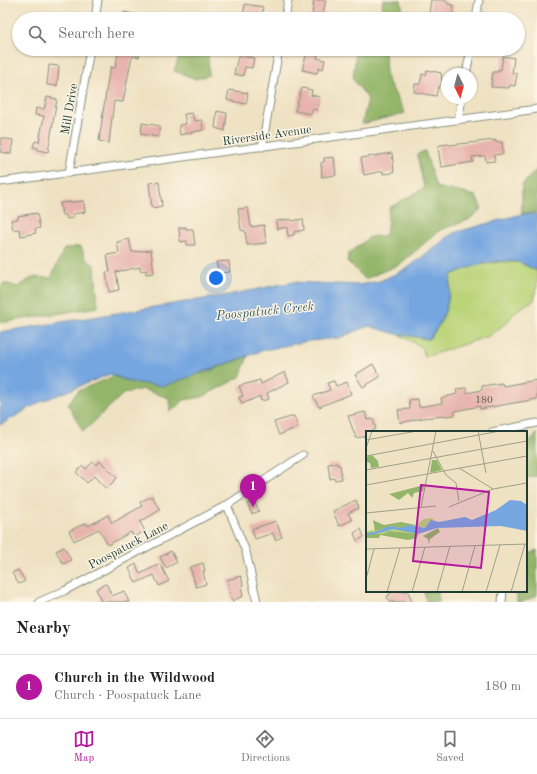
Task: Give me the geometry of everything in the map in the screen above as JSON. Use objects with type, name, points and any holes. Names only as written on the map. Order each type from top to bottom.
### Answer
[{"type":"street","points":[[96,12],[98,0]]},
{"type":"street","points":[[286,12],[288,0]]},
{"type":"street","points":[[477,12],[479,0]]},
{"type":"street","name":"Mill Drive","points":[[69,173],[89,56]]},
{"type":"street","points":[[262,147],[279,56]]},
{"type":"street","points":[[467,68],[470,56]]},
{"type":"street","points":[[458,120],[461,104]]},
{"type":"street","name":"Riverside Avenue","points":[[0,182],[537,109]]},
{"type":"street","points":[[504,431],[516,430],[537,423]]},
{"type":"street","name":"Poospatuck Lane","points":[[39,602],[64,591],[227,505],[303,455]]},
{"type":"street","points":[[227,505],[246,552],[257,602]]},
{"type":"green space","points":[[383,0],[401,0],[403,12],[382,12]]},
{"type":"green space","points":[[179,56],[208,56],[209,75],[196,79],[174,71]]},
{"type":"green space","points":[[355,56],[385,56],[386,77],[405,113],[362,124],[368,99],[353,79]]},
{"type":"green space","points":[[425,151],[436,187],[476,196],[482,209],[468,220],[440,230],[400,264],[365,279],[347,261],[349,253],[370,237],[386,235],[389,208],[424,188],[417,154]]},
{"type":"green space","points":[[537,169],[537,212],[522,214],[522,185]]},
{"type":"green space","points":[[81,246],[86,259],[95,266],[98,307],[0,323],[0,288],[4,283],[18,287],[33,277],[51,278],[64,249]]},
{"type":"green space","points":[[501,262],[519,262],[537,271],[537,288],[534,300],[518,309],[506,323],[489,336],[425,357],[422,347],[396,333],[429,339],[439,325],[446,309],[451,275],[470,266]]},
{"type":"green space","points":[[248,356],[240,377],[202,397],[184,400],[170,412],[169,398],[142,389],[123,394],[83,432],[68,404],[78,391],[114,376],[130,382],[204,373]]},
{"type":"green space","points":[[537,433],[537,476],[527,478],[527,444]]},
{"type":"green space","points":[[537,550],[537,595],[523,602],[517,602],[517,592],[527,592],[527,554]]},
{"type":"green space","points":[[424,592],[438,592],[440,602],[426,602]]},
{"type":"water","name":"Poospatuck Creek","points":[[522,214],[537,214],[537,271],[520,263],[503,261],[485,263],[451,275],[446,309],[439,324],[428,339],[392,333],[369,326],[339,338],[309,341],[264,350],[164,386],[130,382],[110,374],[40,402],[0,425],[0,332],[228,295],[293,282],[358,285],[380,281],[408,268],[453,233]]},
{"type":"building","points":[[314,0],[326,0],[323,12],[312,12]]},
{"type":"building","points":[[431,0],[445,0],[448,4],[454,5],[453,12],[429,12]]},
{"type":"building","points":[[245,4],[263,7],[262,12],[244,12]]},
{"type":"building","points":[[118,56],[133,56],[123,102],[114,101],[109,143],[99,141],[108,78],[111,67],[115,68]]},
{"type":"building","points":[[238,56],[254,58],[252,68],[245,67],[243,76],[234,74]]},
{"type":"building","points":[[306,56],[317,56],[317,58],[325,60],[323,69],[319,68],[317,73],[302,70]]},
{"type":"building","points":[[503,56],[514,58],[512,73],[517,74],[515,86],[510,85],[509,88],[491,87],[493,72],[498,72],[498,69],[501,70]]},
{"type":"building","points":[[49,65],[59,66],[57,86],[47,85]]},
{"type":"building","points":[[427,70],[441,73],[441,84],[438,88],[436,96],[414,92],[415,84],[420,84],[422,74],[426,75]]},
{"type":"building","points":[[302,88],[312,90],[311,95],[320,97],[317,110],[312,109],[311,114],[295,111]]},
{"type":"building","points":[[229,90],[248,93],[246,104],[227,100]]},
{"type":"building","points":[[47,97],[57,99],[48,152],[37,150],[38,148],[33,147],[35,141],[39,142],[44,116],[35,115],[36,108],[44,109]]},
{"type":"building","points":[[217,111],[227,113],[225,131],[215,128]]},
{"type":"building","points":[[192,113],[194,121],[202,120],[203,130],[180,135],[179,125],[186,124],[184,114]]},
{"type":"building","points":[[142,123],[160,126],[158,137],[141,134]]},
{"type":"building","points":[[0,138],[13,140],[11,154],[0,152]]},
{"type":"building","points":[[495,140],[495,142],[502,142],[503,154],[494,155],[495,161],[486,162],[485,156],[472,157],[473,162],[441,167],[438,147],[440,145]]},
{"type":"building","points":[[392,153],[394,171],[392,173],[383,174],[383,171],[364,175],[361,158]]},
{"type":"building","points":[[334,157],[336,175],[322,177],[321,163],[324,162],[324,158]]},
{"type":"building","points":[[159,182],[162,206],[152,208],[149,183]]},
{"type":"building","points":[[84,201],[85,212],[73,214],[73,218],[67,219],[66,215],[62,215],[60,203]]},
{"type":"building","points":[[248,208],[251,227],[264,225],[266,243],[247,245],[245,231],[241,230],[238,209]]},
{"type":"building","points":[[37,213],[40,228],[35,229],[36,233],[21,236],[19,229],[13,230],[11,220],[18,219],[18,216]]},
{"type":"building","points":[[291,219],[291,221],[303,219],[304,230],[294,232],[294,235],[288,236],[287,227],[277,229],[276,221]]},
{"type":"building","points":[[186,227],[186,229],[193,229],[195,245],[187,245],[187,241],[180,242],[179,228]]},
{"type":"building","points":[[129,239],[132,252],[151,250],[154,273],[146,274],[146,270],[140,271],[140,267],[116,272],[119,290],[109,292],[106,272],[110,272],[107,255],[119,253],[117,242]]},
{"type":"building","points":[[229,261],[230,272],[219,273],[216,262]]},
{"type":"building","points":[[373,364],[380,377],[363,387],[355,375]]},
{"type":"building","points":[[285,372],[289,382],[267,393],[269,399],[261,401],[260,396],[242,404],[239,397],[243,396],[239,386],[260,380],[261,384]]},
{"type":"building","points":[[537,380],[537,399],[480,409],[480,406],[455,411],[455,415],[423,418],[400,423],[398,410],[410,409],[409,400],[418,399],[419,407],[442,403],[441,398],[457,394],[456,389],[466,388],[467,393],[482,390],[482,386],[502,383],[503,386]]},
{"type":"building","points":[[334,381],[336,386],[347,382],[351,394],[319,407],[313,396],[330,390],[327,383]]},
{"type":"building","points":[[365,412],[367,420],[373,419],[376,429],[366,431],[366,436],[356,438],[348,416]]},
{"type":"building","points":[[294,416],[298,427],[279,435],[274,422]]},
{"type":"building","points":[[100,461],[117,478],[106,489],[94,476],[87,483],[76,472],[83,466],[86,469],[93,462],[96,465]]},
{"type":"building","points":[[337,463],[337,465],[340,465],[342,479],[330,479],[328,464]]},
{"type":"building","points":[[152,496],[160,510],[140,522],[145,531],[134,537],[131,532],[108,545],[99,529],[74,541],[69,531],[86,523],[88,526],[108,515],[112,523],[142,506],[140,502]]},
{"type":"building","points":[[356,500],[359,508],[348,513],[352,520],[339,526],[333,511]]},
{"type":"building","points":[[254,501],[259,511],[252,514],[247,504]]},
{"type":"building","points":[[276,521],[282,537],[275,540],[273,533],[255,539],[252,529]]},
{"type":"building","points":[[361,529],[364,537],[357,541],[354,533]]},
{"type":"building","points":[[64,547],[71,560],[63,564],[56,551]]},
{"type":"building","points":[[171,551],[177,562],[166,568],[160,557]]},
{"type":"building","points":[[203,563],[206,584],[196,587],[190,567]]},
{"type":"building","points":[[136,564],[140,574],[160,564],[169,581],[159,586],[154,575],[136,583],[129,568]]},
{"type":"building","points":[[18,570],[25,581],[19,584],[12,573]]},
{"type":"building","points":[[241,576],[243,596],[232,601],[227,580]]},
{"type":"building","points":[[105,584],[107,585],[112,596],[124,591],[129,602],[99,602],[101,601],[96,589]]},
{"type":"building","points":[[394,592],[408,592],[412,602],[389,602],[387,596],[390,595],[389,594]]},
{"type":"place","name":"Church in the Wildwood","points":[[253,507]]}]
